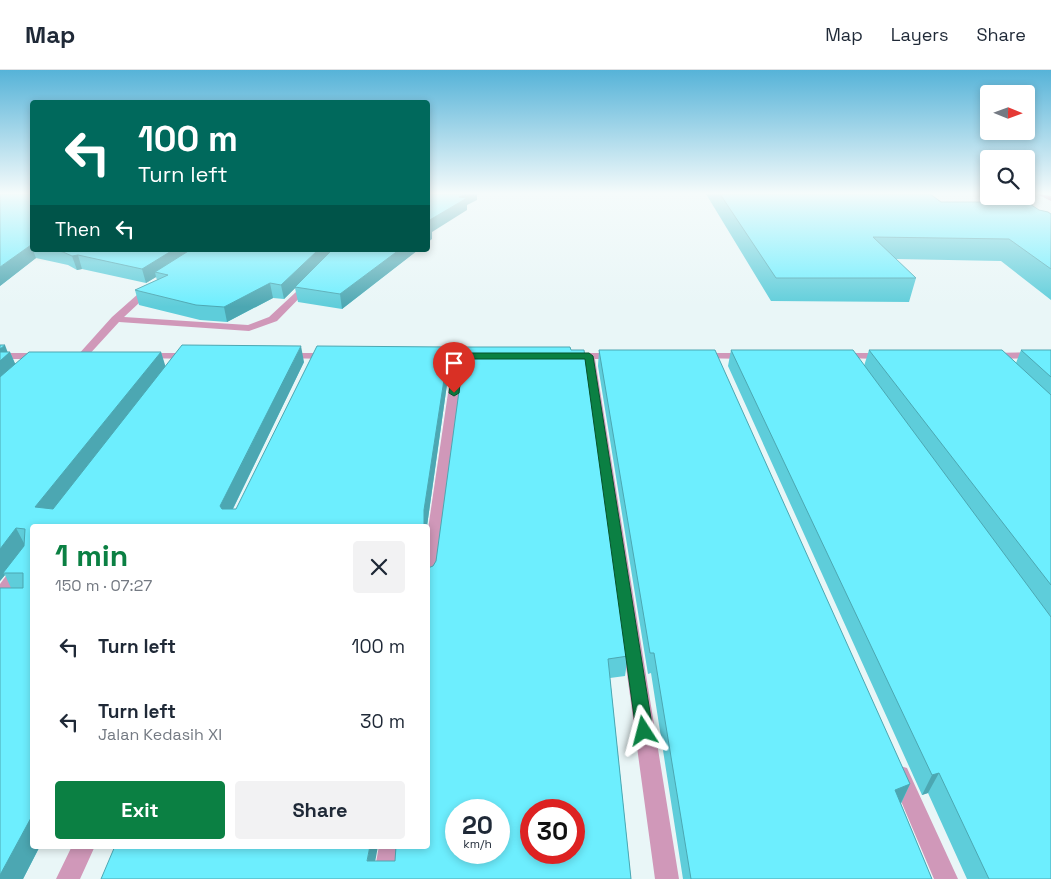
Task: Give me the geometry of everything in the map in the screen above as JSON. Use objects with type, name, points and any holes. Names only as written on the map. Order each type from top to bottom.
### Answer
[{"type":"street","points":[[116,319],[249,328],[273,320],[321,271]]},
{"type":"street","points":[[100,356],[77,356],[161,280]]},
{"type":"street","points":[[0,356],[44,356],[26,368]]},
{"type":"street","points":[[137,356],[202,356]]},
{"type":"street","points":[[171,372],[183,356]]},
{"type":"street","points":[[277,356],[312,360],[344,356]]},
{"type":"street","points":[[420,356],[489,356]]},
{"type":"street","points":[[430,566],[459,356]]},
{"type":"street","points":[[559,356],[628,356]]},
{"type":"street","points":[[589,356],[667,879]]},
{"type":"street","points":[[687,356],[764,356]]},
{"type":"street","points":[[716,356],[724,374]]},
{"type":"street","points":[[830,356],[897,356]]},
{"type":"street","points":[[849,356],[860,372]]},
{"type":"street","points":[[975,356],[1051,356]]},
{"type":"street","points":[[994,356],[1008,369]]},
{"type":"street","points":[[5,599],[30,556]]},
{"type":"street","points":[[894,762],[946,879]]},
{"type":"street","points":[[68,879],[83,849]]},
{"type":"street","points":[[385,879],[390,849]]},
{"type":"building","points":[[0,232],[30,232],[30,246],[0,267]]},
{"type":"building","points":[[745,232],[1051,232],[1051,269],[1009,239],[873,237],[916,278],[776,278]]},
{"type":"building","points":[[63,252],[170,252],[142,269],[78,255],[72,256]]},
{"type":"building","points":[[187,252],[316,252],[281,285],[270,283],[224,307],[196,305],[135,290],[168,275],[155,272]]},
{"type":"building","points":[[330,252],[396,252],[340,294],[295,287]]},
{"type":"building","points":[[182,345],[301,346],[220,506],[222,509],[236,509],[317,346],[449,347],[424,510],[424,524],[30,524],[30,820],[0,875],[0,588],[23,588],[23,573],[3,573],[24,546],[25,529],[16,528],[0,549],[0,377],[29,352],[161,352],[35,507],[53,509]]},
{"type":"building","points":[[465,347],[570,347],[571,350],[584,350],[628,656],[608,659],[631,879],[101,879],[114,849],[369,849],[367,861],[395,861],[396,849],[430,849],[430,567],[436,561]]},
{"type":"building","points":[[599,350],[715,350],[910,784],[895,790],[932,879],[691,879],[654,653],[650,653]]},
{"type":"building","points":[[731,350],[853,350],[1051,617],[1051,879],[989,879],[939,773],[932,775]]},
{"type":"building","points":[[869,350],[1002,350],[1051,395],[1051,585]]},
{"type":"building","points":[[1021,350],[1051,350],[1051,377]]},
{"type":"building","points":[[0,352],[10,352],[0,361]]},
{"type":"route","points":[[454,393],[459,356],[589,356],[644,731]]}]
